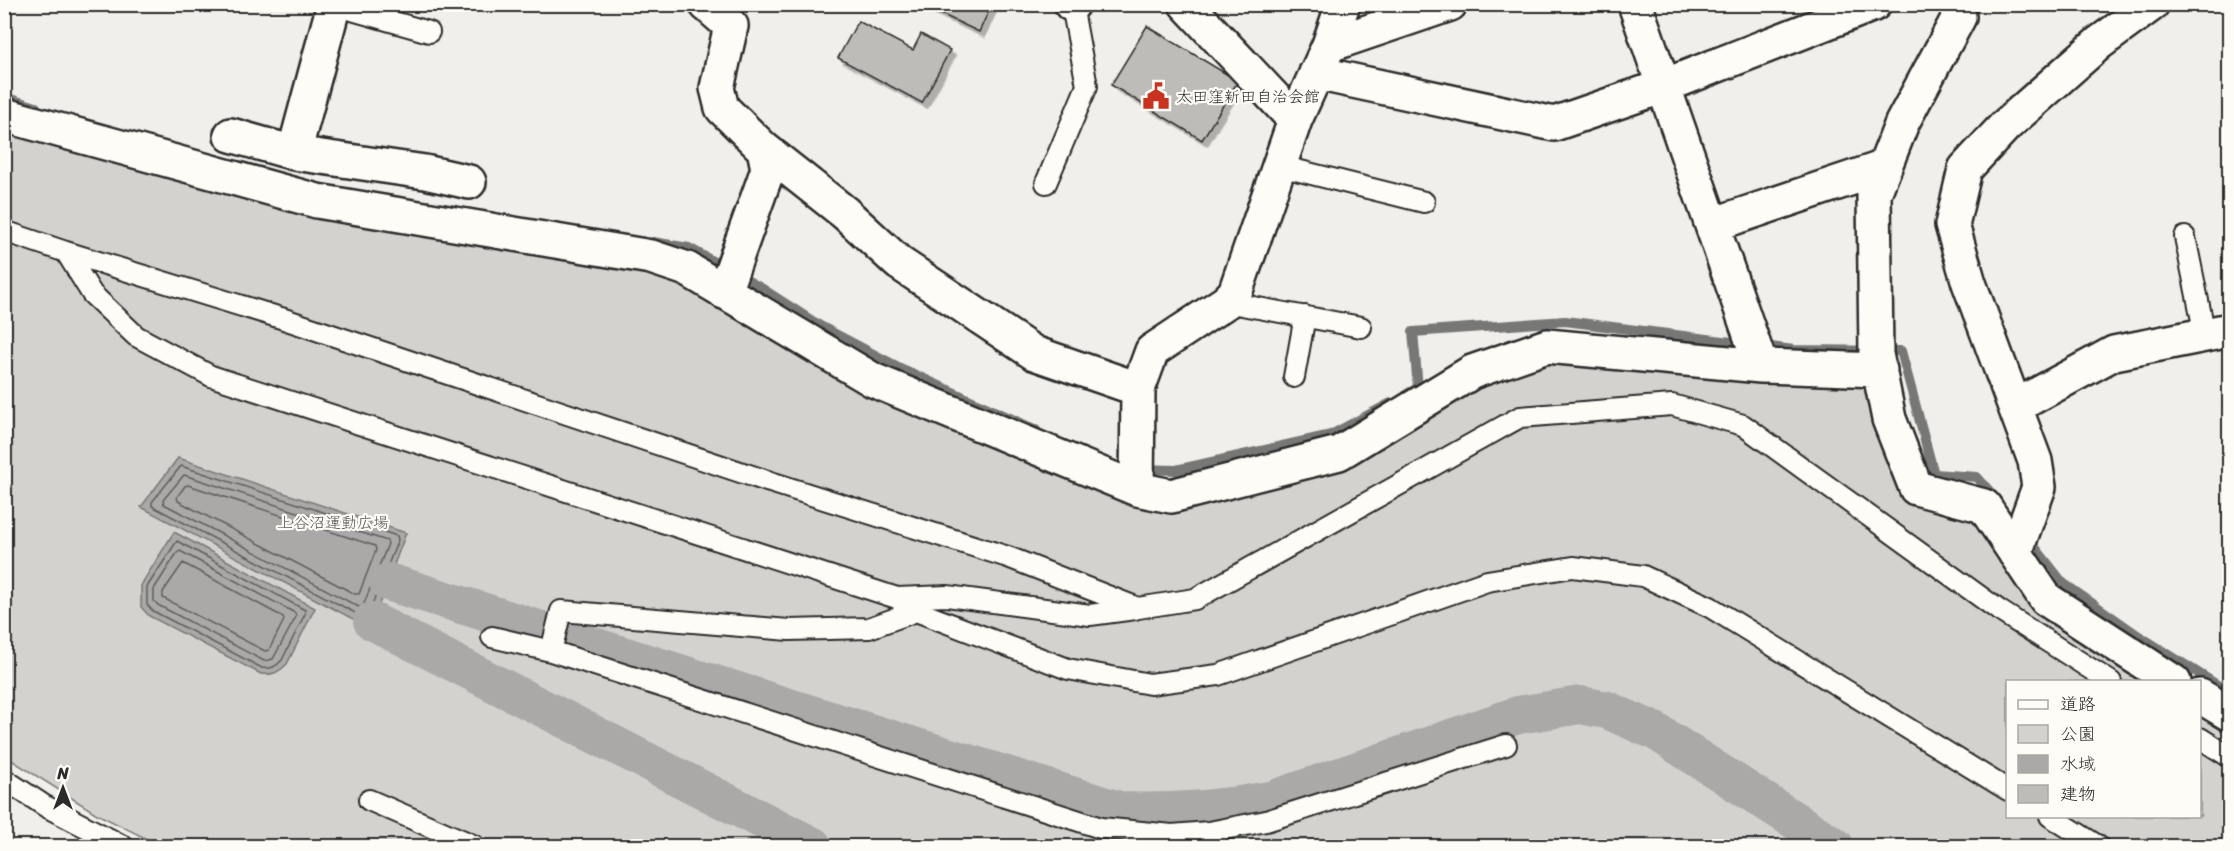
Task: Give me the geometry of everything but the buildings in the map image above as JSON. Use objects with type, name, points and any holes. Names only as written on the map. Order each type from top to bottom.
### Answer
[{"type":"street","points":[[706,4],[731,26],[717,88],[722,108],[764,149],[844,213],[899,263],[1034,353],[1138,389]]},
{"type":"street","points":[[1186,4],[1295,120]]},
{"type":"street","points":[[1137,489],[1138,389],[1152,351],[1226,302],[1235,293],[1295,120],[1323,59],[1343,4]]},
{"type":"street","points":[[1323,59],[1450,4]]},
{"type":"street","points":[[1635,4],[1761,366]]},
{"type":"street","points":[[1323,59],[1554,124],[1664,86],[1874,4]]},
{"type":"street","points":[[1957,4],[1959,17],[1902,123],[1874,194],[1876,354],[1889,419],[1916,488],[1984,506],[2046,599],[2172,680]]},
{"type":"street","points":[[2015,553],[2039,487],[2035,461],[1969,283],[1952,225],[1965,169],[2005,126],[2099,43],[2151,4]]},
{"type":"street","points":[[294,153],[334,5]]},
{"type":"street","points":[[4,115],[317,201],[651,257],[687,269],[873,380],[1137,489],[1171,496],[1339,453],[1472,372],[1547,346],[1761,366],[1880,370]]},
{"type":"street","points":[[231,135],[294,153],[425,172],[469,182]]},
{"type":"street","points":[[724,292],[768,169],[764,149]]},
{"type":"street","points":[[1712,225],[1885,167]]},
{"type":"street","points":[[2016,406],[2114,353],[2217,332]]},
{"type":"street","points":[[2201,697],[2229,714]]},
{"type":"lane","points":[[334,5],[429,32]]},
{"type":"lane","points":[[1046,183],[1087,86],[1072,5]]},
{"type":"lane","points":[[1280,166],[1424,202]]},
{"type":"lane","points":[[4,231],[281,318],[756,477],[1008,557],[1138,608]]},
{"type":"lane","points":[[2185,237],[2217,332]]},
{"type":"lane","points":[[66,252],[92,294],[136,336],[211,376],[897,598],[916,611],[1068,669],[1150,684],[1218,675],[1487,581],[1573,567],[1642,576],[1710,607],[2006,789]]},
{"type":"lane","points":[[1226,302],[1361,327]]},
{"type":"lane","points":[[1294,377],[1305,316]]},
{"type":"lane","points":[[897,598],[947,596],[1090,615],[1195,599],[1520,417],[1672,405],[1743,425],[2000,611],[2109,680]]},
{"type":"lane","points":[[551,651],[561,611],[789,630],[869,628],[916,611]]},
{"type":"lane","points":[[492,637],[551,651],[1101,828],[1172,835],[1209,832],[1266,821],[1506,745]]},
{"type":"lane","points":[[2201,739],[2229,757]]},
{"type":"lane","points":[[4,779],[45,806],[123,846]]},
{"type":"lane","points":[[369,800],[474,846]]},
{"type":"lane","points":[[2053,818],[2098,846]]},
{"type":"green space","name":"上谷沼運動広場","points":[[4,98],[724,292],[1171,496],[1547,346],[1880,370],[1916,488],[1984,506],[2015,553],[2153,680],[2006,680],[2006,818],[2201,818],[2201,710],[2229,727],[2229,846],[161,846],[97,814],[5,756]]},
{"type":"water","points":[[178,458],[406,533],[370,628],[141,507]]},
{"type":"water","points":[[174,532],[315,608],[287,664],[281,670],[272,674],[261,674],[149,616],[141,607],[141,585]]},
{"type":"waterway","points":[[4,97],[36,107]]},
{"type":"waterway","points":[[653,242],[689,248],[761,288],[820,326],[898,367],[1036,430]]},
{"type":"waterway","points":[[1407,394],[1418,388],[1413,332],[1565,321],[1794,350],[1901,351],[1934,474],[1977,477],[1998,501]]},
{"type":"waterway","points":[[1139,469],[1176,470],[1331,435],[1391,403]]},
{"type":"waterway","points":[[2026,536],[2063,583],[2139,636],[2230,693]]},
{"type":"waterway","points":[[388,582],[1122,811],[1197,810],[1271,800],[1518,715],[1580,705],[1607,710],[1655,731],[1835,846]]},
{"type":"waterway","points":[[372,621],[813,846]]},
{"type":"place","name":"太田窪新田自治会館","points":[[1156,96]]}]
